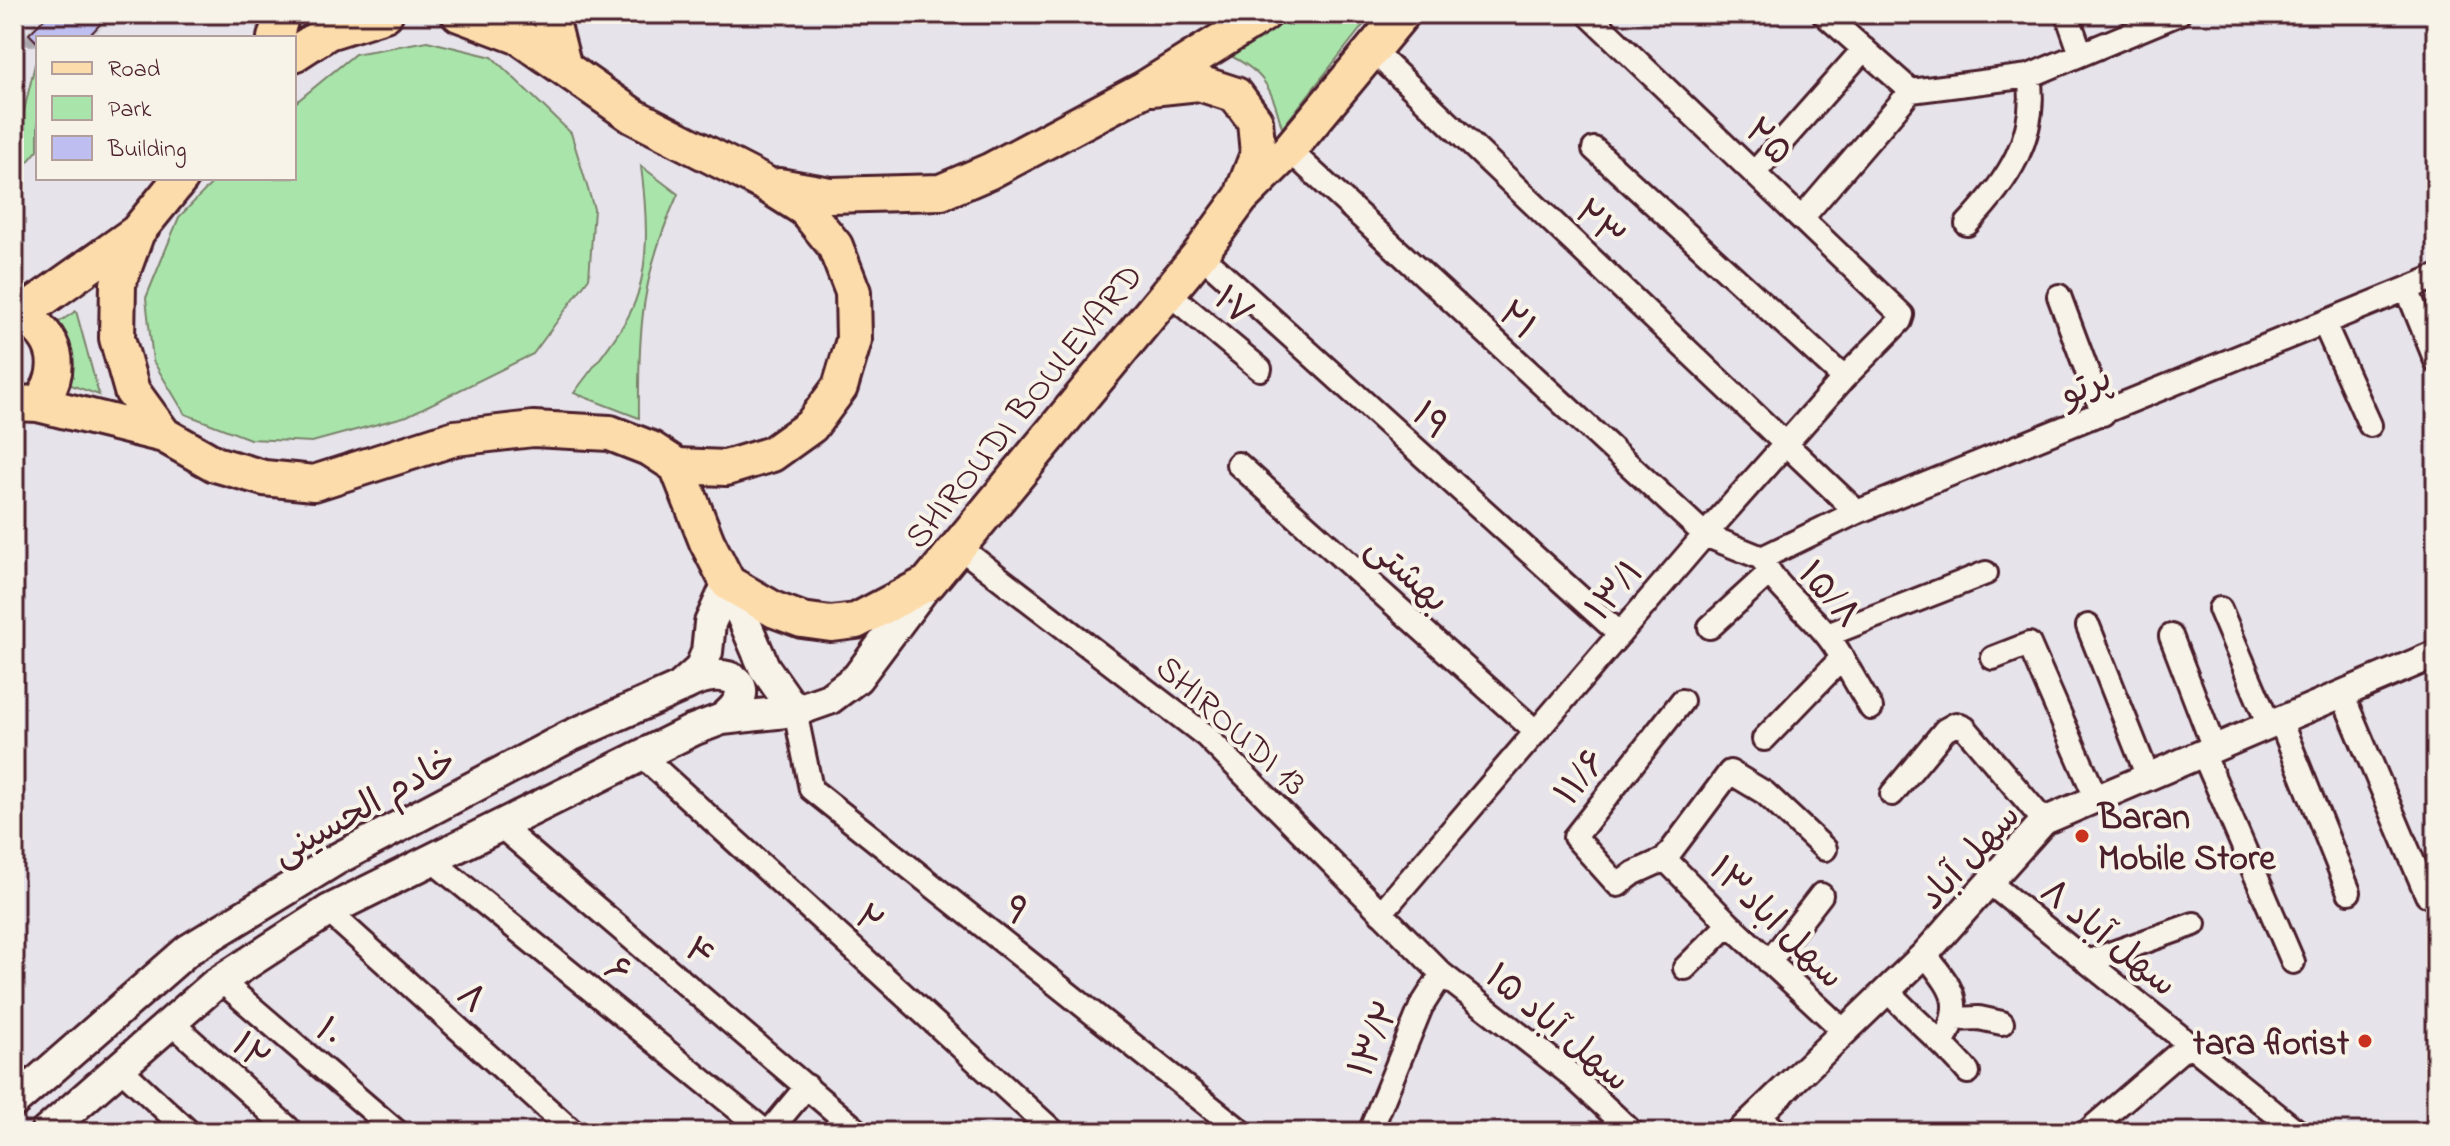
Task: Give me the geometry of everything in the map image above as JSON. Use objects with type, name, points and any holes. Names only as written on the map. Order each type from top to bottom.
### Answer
[{"type":"main road","points":[[276,36],[282,14]]},
{"type":"main road","points":[[296,53],[328,32],[385,14]]},
{"type":"main road","points":[[26,403],[164,435],[215,464],[264,478],[314,483],[455,438],[533,429],[610,433],[651,449],[677,466],[726,468],[772,454],[811,426],[840,387],[854,340],[853,292],[835,246],[813,218],[805,209],[764,183],[633,116],[563,64],[520,37],[459,14]]},
{"type":"main road","points":[[550,14],[563,64]]},
{"type":"main road","points":[[764,183],[830,195],[941,192],[990,171],[1144,89],[1264,14]]},
{"type":"main road","name":"SHIROUDI BOULEVARD","points":[[728,583],[775,610],[831,624],[856,621],[928,583],[1166,291],[1200,254],[1241,198],[1289,150],[1402,14]]},
{"type":"main road","points":[[1144,89],[1199,83],[1236,95],[1255,121],[1258,154],[1241,198]]},
{"type":"main road","points":[[26,403],[49,392],[56,362],[45,333],[17,318],[137,232],[179,180]]},
{"type":"main road","points":[[137,232],[118,284],[117,338],[132,391],[164,435]]},
{"type":"main road","points":[[677,466],[764,667],[795,711]]},
{"type":"main road","name":"خادم الحسینی","points":[[14,1102],[188,950],[337,859],[570,736],[679,688],[700,669],[707,652],[710,623],[728,583]]},
{"type":"main road","name":"خادم الحسینی","points":[[46,1132],[221,981],[328,911],[640,754],[722,719],[795,711],[829,699],[857,678],[928,583]]},
{"type":"main road","points":[[679,688],[705,674],[732,678],[739,685],[740,698],[734,709],[722,719]]},
{"type":"street","points":[[1824,14],[1911,91]]},
{"type":"street","points":[[2067,14],[2081,54]]},
{"type":"street","points":[[1802,218],[1911,91],[2029,76],[2178,14]]},
{"type":"street","name":"۲۵","points":[[1590,16],[1902,315]]},
{"type":"street","name":"۲۳","points":[[1371,49],[1857,512]]},
{"type":"street","points":[[1755,172],[1864,49]]},
{"type":"street","points":[[1967,224],[1998,191],[2022,148],[2033,103],[2029,76]]},
{"type":"street","points":[[1594,149],[1844,378]]},
{"type":"street","name":"۲۱","points":[[1289,150],[1705,535]]},
{"type":"street","name":"۱۹","points":[[1200,254],[1620,634]]},
{"type":"street","name":"پرتو","points":[[1710,627],[1766,565],[1857,512],[2436,277]]},
{"type":"street","points":[[2407,289],[2436,361]]},
{"type":"street","name":"۱۷","points":[[1166,291],[1260,369]]},
{"type":"street","points":[[2059,296],[2103,414]]},
{"type":"street","name":"۱۳/۱","points":[[1381,913],[1534,730],[1844,378],[1900,321],[1902,315]]},
{"type":"street","points":[[2324,323],[2370,425]]},
{"type":"street","name":"بهشتی","points":[[1238,464],[1534,730]]},
{"type":"street","points":[[1705,535],[1766,565]]},
{"type":"street","name":"SHIROUDI 13","points":[[959,547],[1206,736],[1442,974]]},
{"type":"street","name":"۱۵/۸","points":[[1764,739],[1842,658],[1830,634],[1766,565]]},
{"type":"street","points":[[1830,634],[1986,573]]},
{"type":"street","points":[[2220,609],[2349,892]]},
{"type":"street","points":[[2088,626],[2148,777]]},
{"type":"street","points":[[2171,636],[2209,751],[2293,962]]},
{"type":"street","points":[[1993,658],[2029,644],[2097,800]]},
{"type":"street","name":"سهل آباد","points":[[1749,1124],[1925,954],[1991,884],[2044,821],[2436,654]]},
{"type":"street","points":[[1842,658],[1871,708]]},
{"type":"street","points":[[2342,694],[2427,895]]},
{"type":"street","name":"۱۱/۶","points":[[1665,859],[1634,873],[1618,885],[1575,837],[1682,701]]},
{"type":"street","name":"۹","points":[[795,711],[811,789],[1242,1132]]},
{"type":"street","points":[[1892,794],[1945,730],[1956,724],[1965,728],[2044,821]]},
{"type":"street","name":"۲","points":[[640,754],[1054,1132]]},
{"type":"street","points":[[1665,859],[1730,772],[1765,793],[1825,849]]},
{"type":"street","name":"۴","points":[[498,824],[859,1132]]},
{"type":"street","name":"۶","points":[[429,858],[768,1132],[807,1086]]},
{"type":"street","name":"سهل اباد۱۳","points":[[1665,859],[1729,924],[1844,1031]]},
{"type":"street","name":"سهل آباد ۸","points":[[1991,884],[2298,1132]]},
{"type":"street","points":[[1769,962],[1821,895]]},
{"type":"street","name":"۸","points":[[328,911],[573,1132]]},
{"type":"street","points":[[1685,968],[1729,924]]},
{"type":"street","points":[[2087,962],[2194,924]]},
{"type":"street","points":[[1925,954],[1954,996],[1955,1019],[1943,1043]]},
{"type":"street","name":"۱۳/۲","points":[[1370,1132],[1421,1007],[1442,974]]},
{"type":"street","name":"سهل آباد ۱۵","points":[[1442,974],[1570,1074],[1632,1132]]},
{"type":"street","name":"۱۰","points":[[221,981],[397,1132]]},
{"type":"street","points":[[1887,990],[1913,1019],[1943,1043],[1968,1072]]},
{"type":"street","points":[[1955,1019],[1979,1018],[2002,1023]]},
{"type":"street","name":"۱۲","points":[[171,1022],[288,1128]]},
{"type":"street","points":[[2087,1132],[2189,1044]]},
{"type":"street","points":[[120,1068],[189,1132]]},
{"type":"street","points":[[1749,1124],[1778,1132]]},
{"type":"green space","points":[[1296,14],[1372,14],[1282,128],[1273,99],[1262,80],[1246,65],[1219,50]]},
{"type":"green space","points":[[427,41],[492,57],[571,133],[594,209],[589,278],[533,354],[407,416],[312,442],[250,439],[185,414],[153,361],[146,298],[179,217],[215,180],[296,180],[296,102],[355,54]]},
{"type":"green space","points":[[35,64],[36,152],[19,172],[14,169],[14,153]]},
{"type":"green space","points":[[641,166],[678,194],[656,251],[644,304],[639,357],[639,418],[574,393],[616,337],[636,300],[646,243]]},
{"type":"green space","points":[[76,311],[99,395],[68,384],[71,352],[65,339],[53,326]]},
{"type":"building","points":[[49,14],[110,14],[89,36],[36,36],[36,41],[29,34]]},
{"type":"place","name":"Baran Mobile Store","points":[[2082,836]]},
{"type":"place","name":"tara florist","points":[[2365,1041]]}]
